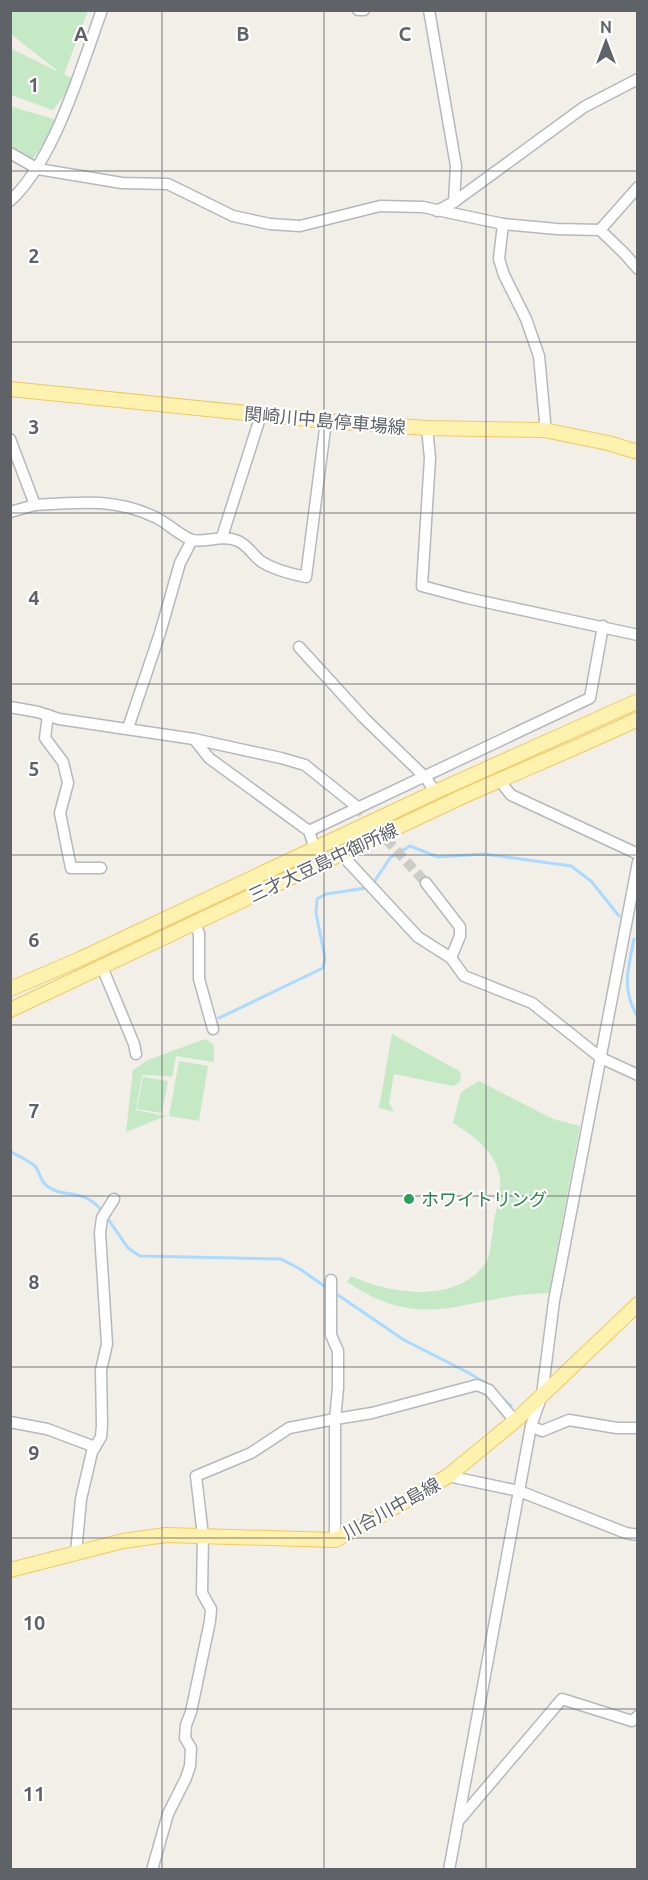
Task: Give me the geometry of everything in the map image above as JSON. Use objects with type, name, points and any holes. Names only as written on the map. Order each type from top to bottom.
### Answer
[{"type":"main road","name":"関崎川中島停車場線","points":[[10,389],[326,421],[428,428],[544,430],[608,442],[638,452]]},
{"type":"main road","name":"三才大豆島中御所線","points":[[10,989],[78,960],[435,792],[638,701]]},
{"type":"main road","name":"三才大豆島中御所線","points":[[10,1010],[499,780],[572,750],[638,719]]},
{"type":"main road","name":"川合川中島線","points":[[10,1570],[123,1541],[166,1535],[335,1540],[448,1476],[515,1421],[638,1304]]},
{"type":"street","points":[[10,201],[20,192],[38,168],[69,100],[102,10]]},
{"type":"street","points":[[358,10],[364,10]]},
{"type":"street","points":[[429,10],[456,166],[454,202]]},
{"type":"street","points":[[437,211],[454,202],[584,107],[638,79]]},
{"type":"street","points":[[10,153],[38,168],[122,183],[168,184],[233,216],[270,224],[300,226],[380,206],[423,207],[504,224],[567,230],[600,230],[638,269]]},
{"type":"street","points":[[600,230],[638,188]]},
{"type":"street","points":[[504,224],[499,259],[504,275],[526,319],[539,356],[544,430]]},
{"type":"street","points":[[222,537],[261,416]]},
{"type":"street","points":[[10,512],[35,505],[85,502],[118,504],[158,518],[192,540],[222,537],[238,542],[255,554],[259,561],[288,573],[306,577],[326,421]]},
{"type":"street","points":[[428,428],[430,458],[422,585],[467,598],[638,635]]},
{"type":"street","points":[[10,439],[35,505]]},
{"type":"street","points":[[128,728],[180,564],[192,540]]},
{"type":"street","points":[[309,831],[590,698],[603,626]]},
{"type":"street","points":[[299,647],[364,718],[426,777],[435,792]]},
{"type":"street","points":[[10,707],[59,719],[194,738],[252,750],[304,765],[356,806]]},
{"type":"street","points":[[48,715],[45,738],[63,762],[68,783],[60,813],[71,868],[101,868]]},
{"type":"street","points":[[194,738],[209,758],[309,831],[315,849]]},
{"type":"street","points":[[499,780],[511,795],[638,854]]},
{"type":"street","points":[[341,854],[418,937],[451,958],[464,976],[532,1003],[601,1058],[638,1075]]},
{"type":"street","points":[[449,1869],[531,1426],[542,1395],[554,1301],[638,862]]},
{"type":"street","points":[[426,883],[460,927],[460,936],[451,958]]},
{"type":"street","points":[[194,924],[199,933],[199,979],[213,1029]]},
{"type":"street","points":[[102,967],[136,1054]]},
{"type":"street","points":[[76,1553],[81,1498],[92,1452],[101,1437],[101,1370],[107,1344],[100,1233],[105,1214],[114,1199]]},
{"type":"street","points":[[331,1286],[331,1335],[338,1351],[335,1419],[335,1540]]},
{"type":"street","points":[[152,1869],[168,1814],[190,1766],[191,1748],[185,1738],[186,1725],[191,1712],[211,1609],[202,1593],[202,1536],[196,1476],[250,1453],[289,1428],[383,1410],[477,1384],[489,1390],[515,1421]]},
{"type":"street","points":[[531,1426],[542,1431],[569,1420],[617,1428],[638,1428]]},
{"type":"street","points":[[10,1422],[47,1429],[95,1447]]},
{"type":"street","points":[[448,1476],[519,1491],[626,1533],[638,1535]]},
{"type":"street","points":[[460,1819],[562,1699],[632,1721],[638,1716]]},
{"type":"green space","points":[[11,11],[88,11],[64,74],[76,81],[53,110],[11,95],[10,48],[59,72],[11,34]]},
{"type":"green space","points":[[10,106],[60,121],[29,164],[11,149]]},
{"type":"green space","points":[[392,1034],[459,1071],[460,1082],[453,1086],[394,1074],[389,1103],[394,1112],[379,1108]]},
{"type":"green space","points":[[205,1039],[214,1045],[214,1062],[176,1056],[172,1077],[142,1075],[136,1110],[166,1116],[126,1132],[133,1070],[148,1060]]},
{"type":"green space","points":[[179,1061],[208,1066],[199,1121],[169,1116]]},
{"type":"green space","points":[[143,1077],[168,1081],[162,1113],[137,1109]]},
{"type":"green space","points":[[479,1081],[553,1119],[580,1126],[549,1293],[520,1295],[447,1308],[424,1309],[401,1307],[375,1298],[347,1282],[351,1276],[403,1291],[441,1290],[458,1285],[474,1276],[488,1259],[500,1194],[498,1168],[489,1152],[476,1139],[453,1123],[461,1092]]},
{"type":"waterway","points":[[374,882],[390,858],[410,846],[438,857],[484,854],[571,866],[591,881],[619,916]]},
{"type":"waterway","points":[[219,1018],[323,968],[325,958],[316,913],[317,899],[326,894],[366,888]]},
{"type":"waterway","points":[[634,939],[627,979],[629,997],[638,1018]]},
{"type":"waterway","points":[[10,1151],[35,1166],[47,1186],[87,1199],[102,1211]]},
{"type":"waterway","points":[[106,1216],[128,1248],[140,1256],[281,1259],[327,1288]]},
{"type":"waterway","points":[[335,1293],[404,1340],[489,1385]]},
{"type":"waterway","points":[[504,1400],[511,1406]]},
{"type":"tunnel","points":[[356,806],[426,883]]},
{"type":"place","name":"ホワイトリング","points":[[409,1199]]}]
